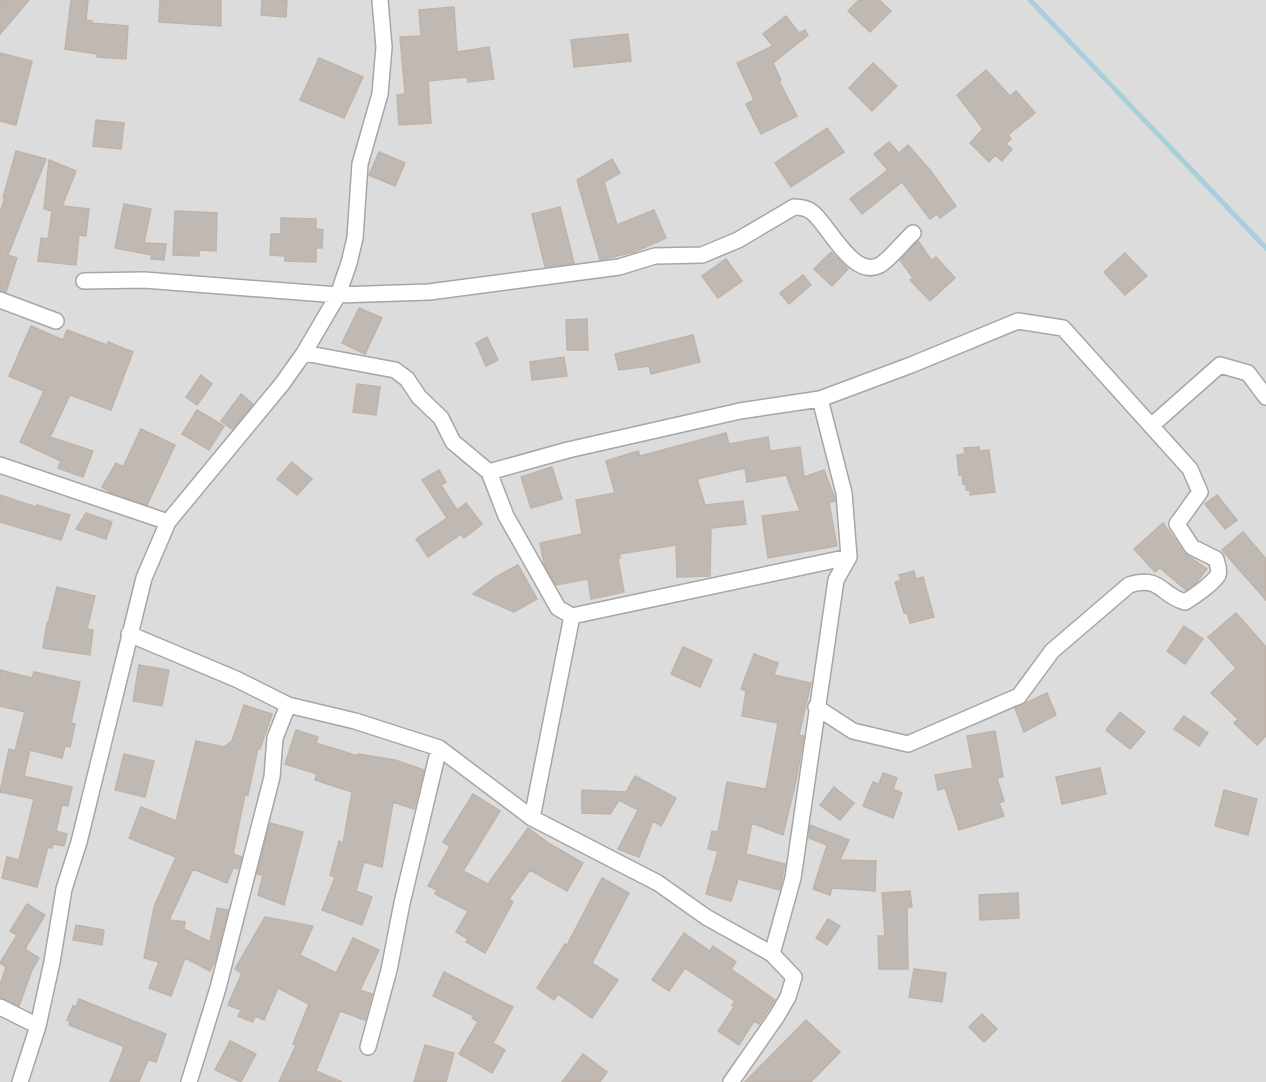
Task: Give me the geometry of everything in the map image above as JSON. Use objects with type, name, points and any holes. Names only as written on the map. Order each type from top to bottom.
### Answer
[{"type":"street","points":[[20,1082],[38,1026],[52,962],[64,889],[79,842],[144,578],[168,522],[282,384],[304,353],[338,295],[355,238],[360,164],[380,94],[384,47],[380,0]]},
{"type":"street","points":[[84,281],[144,280],[338,295],[429,292],[619,267],[655,256],[702,255],[738,240],[794,207],[802,207],[811,211],[839,246],[858,263],[868,268],[879,265],[913,232]]},
{"type":"street","points":[[0,300],[56,321]]},
{"type":"street","points":[[489,472],[568,450],[740,411],[820,399],[1018,321],[1063,328],[1190,469],[1200,492],[1177,524],[1192,547],[1216,559],[1219,568],[1218,575],[1198,594],[1185,602],[1154,583],[1140,582],[1129,585],[1052,651],[1019,696],[908,744],[853,730],[816,708]]},
{"type":"street","points":[[304,353],[395,370],[407,379],[419,397],[441,418],[453,442],[489,472],[506,516],[558,608],[572,616],[849,557]]},
{"type":"street","points":[[1151,426],[1220,365],[1248,373],[1266,397]]},
{"type":"street","points":[[772,954],[793,878],[836,580],[849,557],[844,493],[820,399]]},
{"type":"street","points":[[0,465],[168,522]]},
{"type":"street","points":[[532,818],[572,616]]},
{"type":"street","points":[[129,634],[236,679],[288,705],[355,721],[439,748],[532,818],[658,883],[706,917],[772,954],[794,977],[788,997],[731,1082]]},
{"type":"street","points":[[189,1082],[218,988],[272,777],[274,738],[288,705]]},
{"type":"street","points":[[368,1047],[389,969],[402,903],[439,748]]},
{"type":"street","points":[[0,1007],[38,1026]]},
{"type":"shaded area","points":[[0,0],[1266,0],[1266,1082],[0,1082]]},
{"type":"building","points":[[0,0],[29,0],[0,34]]},
{"type":"building","points":[[71,0],[88,0],[86,20],[92,21],[91,23],[128,26],[126,59],[97,57],[97,54],[65,49]]},
{"type":"building","points":[[160,0],[221,0],[221,26],[159,22]]},
{"type":"building","points":[[262,0],[287,0],[286,17],[261,15]]},
{"type":"building","points":[[859,0],[879,0],[891,11],[870,32],[848,11]]},
{"type":"building","points":[[454,7],[457,52],[489,47],[494,79],[468,82],[467,77],[428,81],[431,123],[399,125],[397,95],[405,94],[400,37],[421,36],[419,10]]},
{"type":"building","points":[[786,16],[799,33],[805,30],[808,35],[773,63],[781,80],[779,81],[797,116],[761,134],[746,104],[754,100],[737,63],[773,46],[763,34]]},
{"type":"building","points":[[628,34],[631,61],[574,67],[571,40]]},
{"type":"building","points":[[0,53],[32,61],[16,125],[0,121]]},
{"type":"building","points":[[319,58],[363,77],[344,118],[300,100]]},
{"type":"building","points":[[873,63],[897,86],[872,111],[849,88]]},
{"type":"building","points":[[986,70],[1010,96],[1016,91],[1035,113],[1008,135],[1011,139],[1006,144],[1012,149],[1002,161],[995,155],[989,162],[970,143],[983,129],[957,95]]},
{"type":"building","points":[[96,120],[124,123],[121,149],[93,146]]},
{"type":"building","points":[[827,128],[844,152],[791,187],[775,163]]},
{"type":"building","points":[[889,142],[899,153],[908,145],[930,170],[956,206],[940,218],[937,214],[930,219],[902,182],[862,214],[850,199],[888,170],[874,154]]},
{"type":"building","points":[[16,151],[46,159],[8,255],[17,258],[6,292],[0,290],[0,212]]},
{"type":"building","points":[[379,152],[405,163],[395,186],[369,175]]},
{"type":"building","points":[[612,159],[620,173],[604,182],[617,225],[654,210],[666,238],[634,252],[600,260],[577,180]]},
{"type":"building","points":[[49,160],[76,171],[62,206],[89,209],[86,236],[79,235],[76,265],[38,261],[41,238],[48,239],[52,211],[44,209]]},
{"type":"building","points":[[124,204],[151,209],[144,243],[166,244],[164,260],[151,259],[152,255],[115,248]]},
{"type":"building","points":[[560,207],[574,263],[545,267],[532,214]]},
{"type":"building","points":[[175,211],[217,213],[216,251],[199,250],[199,256],[173,255]]},
{"type":"building","points":[[281,218],[316,219],[316,229],[323,230],[322,248],[316,248],[316,262],[285,261],[285,256],[270,255],[271,234],[281,234]]},
{"type":"building","points":[[918,241],[932,261],[936,257],[955,278],[930,301],[910,280],[913,278],[900,260]]},
{"type":"building","points":[[831,252],[848,269],[832,286],[814,269]]},
{"type":"building","points":[[1125,253],[1147,276],[1125,295],[1104,272]]},
{"type":"building","points":[[726,259],[742,281],[718,298],[702,276]]},
{"type":"building","points":[[803,275],[811,285],[789,304],[780,293]]},
{"type":"building","points":[[359,308],[382,318],[365,354],[342,343]]},
{"type":"building","points":[[587,319],[588,350],[567,350],[566,320]]},
{"type":"building","points":[[31,326],[63,340],[67,330],[133,352],[111,410],[70,395],[50,437],[93,451],[83,477],[58,468],[61,461],[20,442],[44,391],[9,376]]},
{"type":"building","points":[[693,335],[700,362],[651,374],[649,366],[619,370],[615,354]]},
{"type":"building","points":[[487,337],[498,360],[486,366],[476,343]]},
{"type":"building","points":[[564,357],[567,376],[532,380],[530,362]]},
{"type":"building","points":[[201,375],[212,384],[197,405],[186,397]]},
{"type":"building","points":[[357,384],[380,387],[376,415],[353,412]]},
{"type":"building","points":[[241,394],[253,404],[232,429],[221,421]]},
{"type":"building","points":[[197,410],[224,426],[209,450],[182,434]]},
{"type":"building","points":[[141,429],[175,445],[147,505],[102,487],[116,463],[123,467]]},
{"type":"building","points":[[726,433],[729,444],[768,437],[770,451],[800,447],[804,477],[824,470],[835,501],[829,503],[837,546],[768,558],[762,516],[800,511],[786,475],[747,482],[745,468],[697,479],[705,505],[743,501],[746,524],[711,528],[710,576],[677,577],[676,545],[619,554],[624,592],[591,599],[588,579],[556,585],[544,564],[540,543],[582,534],[576,500],[615,493],[606,461],[638,451],[640,456]]},
{"type":"building","points":[[979,447],[979,451],[989,450],[995,492],[970,495],[970,490],[966,490],[966,483],[963,484],[962,475],[959,475],[957,455],[965,454],[964,448]]},
{"type":"building","points":[[292,462],[312,479],[297,495],[277,479]]},
{"type":"building","points":[[552,467],[562,499],[531,508],[521,477]]},
{"type":"building","points":[[439,470],[446,482],[441,485],[457,510],[466,503],[482,524],[464,538],[461,534],[428,557],[416,539],[447,518],[422,480]]},
{"type":"building","points":[[0,495],[70,515],[61,540],[0,522]]},
{"type":"building","points":[[1217,495],[1237,520],[1225,529],[1205,504]]},
{"type":"building","points":[[86,513],[112,522],[106,539],[76,529]]},
{"type":"building","points":[[1163,523],[1184,553],[1207,569],[1196,583],[1186,590],[1160,568],[1155,572],[1134,549]]},
{"type":"building","points":[[1243,532],[1266,559],[1266,600],[1222,550]]},
{"type":"building","points":[[518,565],[537,599],[514,612],[473,594],[496,577]]},
{"type":"building","points":[[914,571],[916,579],[923,577],[934,617],[910,623],[907,612],[904,613],[895,582],[901,580],[899,575]]},
{"type":"building","points":[[57,587],[95,596],[87,629],[93,630],[90,655],[43,648]]},
{"type":"building","points":[[1236,613],[1266,647],[1266,736],[1257,745],[1234,723],[1238,719],[1211,693],[1236,668],[1208,637]]},
{"type":"building","points":[[1184,626],[1203,639],[1185,664],[1167,651]]},
{"type":"building","points":[[683,647],[712,660],[700,687],[671,674]]},
{"type":"building","points":[[754,654],[778,663],[774,675],[811,683],[799,735],[804,736],[796,781],[783,835],[752,823],[746,854],[785,864],[780,890],[738,879],[731,901],[706,894],[718,851],[708,849],[712,831],[718,832],[727,782],[766,789],[778,723],[742,716],[746,691],[741,689]]},
{"type":"building","points":[[139,665],[169,670],[162,706],[133,701]]},
{"type":"building","points":[[0,670],[32,678],[34,672],[80,682],[71,723],[75,724],[70,747],[65,746],[62,758],[30,750],[24,776],[72,787],[68,806],[62,805],[56,831],[67,834],[64,846],[53,844],[52,848],[48,847],[37,887],[2,878],[7,857],[19,860],[34,799],[0,792],[9,749],[15,751],[25,712],[0,706]]},
{"type":"building","points":[[1047,693],[1056,715],[1024,732],[1015,708]]},
{"type":"building","points":[[244,705],[272,714],[260,749],[258,748],[248,795],[245,794],[233,854],[242,857],[238,869],[233,868],[227,883],[193,869],[169,920],[185,922],[184,929],[210,942],[217,908],[228,910],[215,961],[210,971],[185,958],[171,996],[149,988],[159,962],[144,958],[154,907],[176,857],[129,838],[141,807],[176,821],[196,741],[224,747],[232,741]]},
{"type":"building","points":[[1120,712],[1145,732],[1130,749],[1106,730]]},
{"type":"building","points":[[1184,716],[1208,733],[1199,746],[1174,729]]},
{"type":"building","points":[[296,730],[318,737],[316,743],[358,756],[358,754],[395,760],[424,770],[414,809],[393,802],[382,867],[364,862],[356,891],[372,897],[362,925],[322,910],[335,877],[330,875],[339,841],[343,843],[352,792],[315,780],[317,774],[285,764]]},
{"type":"building","points":[[995,731],[1003,777],[997,778],[1004,801],[999,803],[1004,816],[959,830],[945,788],[938,790],[935,775],[973,768],[967,736]]},
{"type":"building","points":[[124,754],[154,761],[145,797],[115,790]]},
{"type":"building","points":[[1100,768],[1106,794],[1062,804],[1056,777]]},
{"type":"building","points":[[883,773],[897,778],[893,789],[902,793],[893,818],[863,806],[873,782],[879,784]]},
{"type":"building","points":[[635,776],[676,798],[661,826],[653,821],[639,857],[618,849],[638,810],[619,800],[610,814],[582,813],[582,790],[626,792]]},
{"type":"building","points":[[834,787],[854,803],[840,820],[820,805]]},
{"type":"building","points":[[1224,790],[1257,799],[1248,835],[1215,826]]},
{"type":"building","points":[[473,794],[500,811],[463,871],[488,884],[528,828],[583,863],[567,891],[530,870],[509,899],[513,902],[485,953],[466,942],[468,939],[456,932],[468,911],[435,894],[437,890],[428,886],[450,846],[443,842]]},
{"type":"building","points":[[270,823],[303,832],[284,905],[258,895],[263,875],[257,874]]},
{"type":"building","points":[[810,825],[849,840],[840,860],[876,861],[875,891],[832,888],[830,895],[813,889],[827,845],[809,838]]},
{"type":"building","points":[[602,878],[629,893],[592,963],[618,980],[592,1018],[558,994],[554,1000],[537,988],[565,944],[567,945]]},
{"type":"building","points":[[910,891],[912,907],[907,908],[908,969],[879,969],[878,936],[885,936],[882,893]]},
{"type":"building","points":[[1018,893],[1019,918],[980,920],[979,895]]},
{"type":"building","points":[[27,904],[45,915],[26,947],[26,950],[39,958],[32,970],[19,1006],[0,997],[0,985],[6,967],[0,963],[17,935],[10,931]]},
{"type":"building","points":[[265,917],[313,926],[300,955],[336,973],[353,938],[379,950],[360,990],[372,994],[365,1020],[340,1011],[316,1071],[342,1082],[279,1082],[296,1045],[293,1044],[309,1004],[278,988],[264,1020],[255,1016],[253,1022],[238,1016],[241,1010],[228,1005],[242,973],[235,969]]},
{"type":"building","points":[[828,919],[840,926],[827,945],[816,938]]},
{"type":"building","points":[[76,925],[104,930],[102,945],[73,940]]},
{"type":"building","points":[[684,933],[710,951],[713,946],[736,962],[731,969],[775,1000],[759,1024],[754,1021],[739,1045],[718,1031],[734,1007],[732,1005],[735,1001],[685,968],[669,991],[652,980]]},
{"type":"building","points":[[914,969],[946,973],[942,1002],[909,997]]},
{"type":"building","points":[[444,972],[513,1007],[493,1043],[505,1050],[492,1073],[459,1054],[478,1022],[472,1018],[474,1016],[433,996]]},
{"type":"building","points":[[79,999],[166,1034],[156,1062],[148,1060],[139,1082],[110,1082],[123,1046],[69,1025],[70,1021],[67,1020]]},
{"type":"building","points":[[982,1014],[997,1029],[984,1042],[969,1027]]},
{"type":"building","points":[[806,1020],[840,1052],[811,1082],[745,1082]]},
{"type":"building","points":[[230,1041],[256,1054],[241,1082],[215,1070]]},
{"type":"building","points":[[425,1045],[454,1053],[446,1082],[414,1082]]},
{"type":"building","points":[[583,1054],[607,1072],[600,1082],[562,1082]]},
{"type":"waterway","points":[[1030,0],[1266,248]]}]
